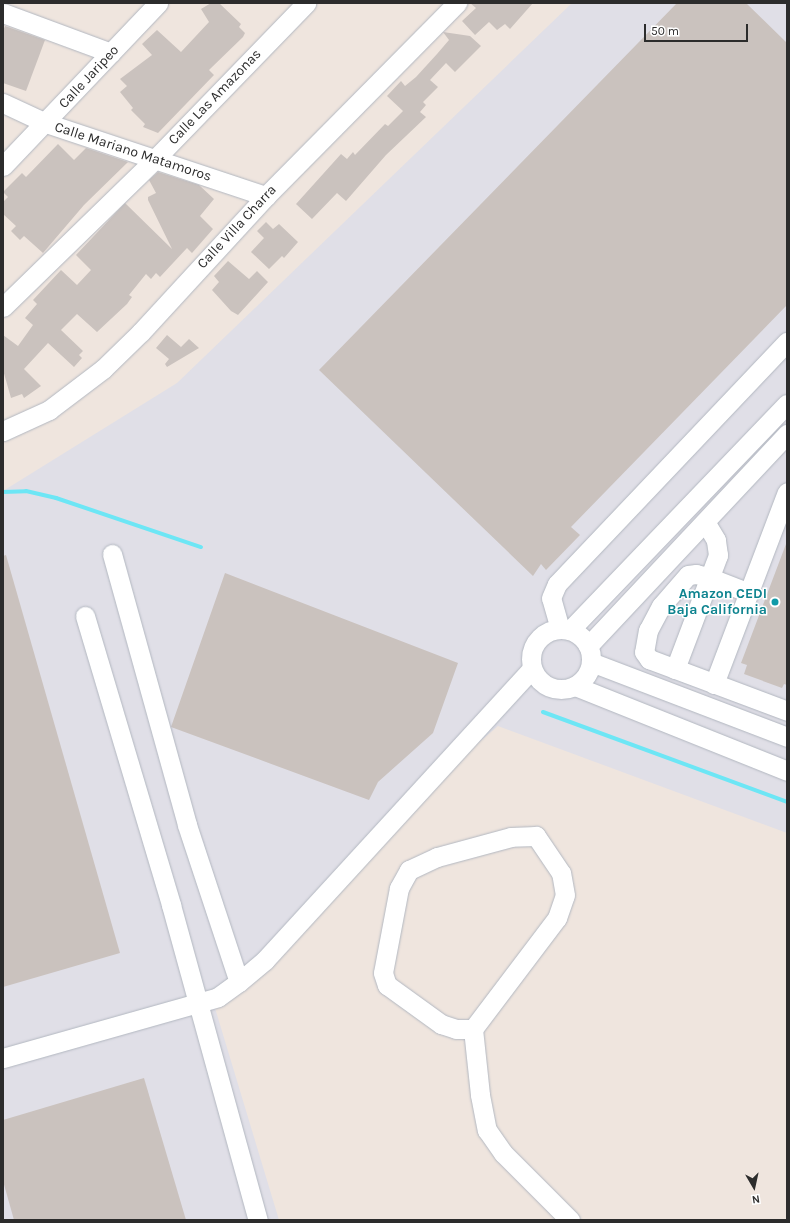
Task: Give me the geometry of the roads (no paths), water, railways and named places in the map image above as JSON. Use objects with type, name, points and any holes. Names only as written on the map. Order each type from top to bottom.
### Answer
[{"type":"street","name":"Calle Jaripeo","points":[[3,166],[46,123],[158,3]]},
{"type":"street","name":"Calle Las Amazonas","points":[[3,307],[156,158],[306,3]]},
{"type":"street","name":"Calle Villa Charra","points":[[3,431],[49,410],[103,369],[141,332],[266,196],[457,3]]},
{"type":"street","points":[[3,13],[111,53]]},
{"type":"street","name":"Calle Mariano Matamoros","points":[[3,103],[46,123],[156,158],[266,196]]},
{"type":"street","points":[[565,630],[551,598],[557,584],[787,342]]},
{"type":"street","points":[[565,630],[787,404]]},
{"type":"street","points":[[787,434],[705,522],[590,654],[586,676],[575,686],[560,690],[546,686],[532,668],[531,652],[534,644],[546,633],[565,630],[577,634],[590,654],[787,737]]},
{"type":"street","points":[[714,684],[747,592],[787,492]]},
{"type":"street","points":[[675,669],[708,577],[718,555],[716,540],[705,522]]},
{"type":"street","points":[[112,554],[187,825],[240,982]]},
{"type":"street","points":[[747,592],[708,577],[696,574],[688,575],[661,606],[648,630],[644,644],[644,652],[649,659],[787,711]]},
{"type":"street","points":[[85,616],[171,905],[258,1220]]},
{"type":"street","points":[[3,1058],[218,997],[240,982],[265,960],[532,668]]},
{"type":"street","points":[[575,686],[787,771]]},
{"type":"street","points":[[473,1029],[456,1029],[441,1024],[387,985],[383,974],[399,888],[409,870],[444,855],[512,837],[536,836],[561,873],[565,896],[557,918],[473,1029],[480,1095],[487,1130],[503,1153],[570,1220]]},
{"type":"waterway","points":[[3,492],[26,491],[56,498],[201,547]]},
{"type":"waterway","points":[[543,712],[787,802]]},
{"type":"place","name":"Amazon CEDI Baja California","points":[[775,602]]}]
